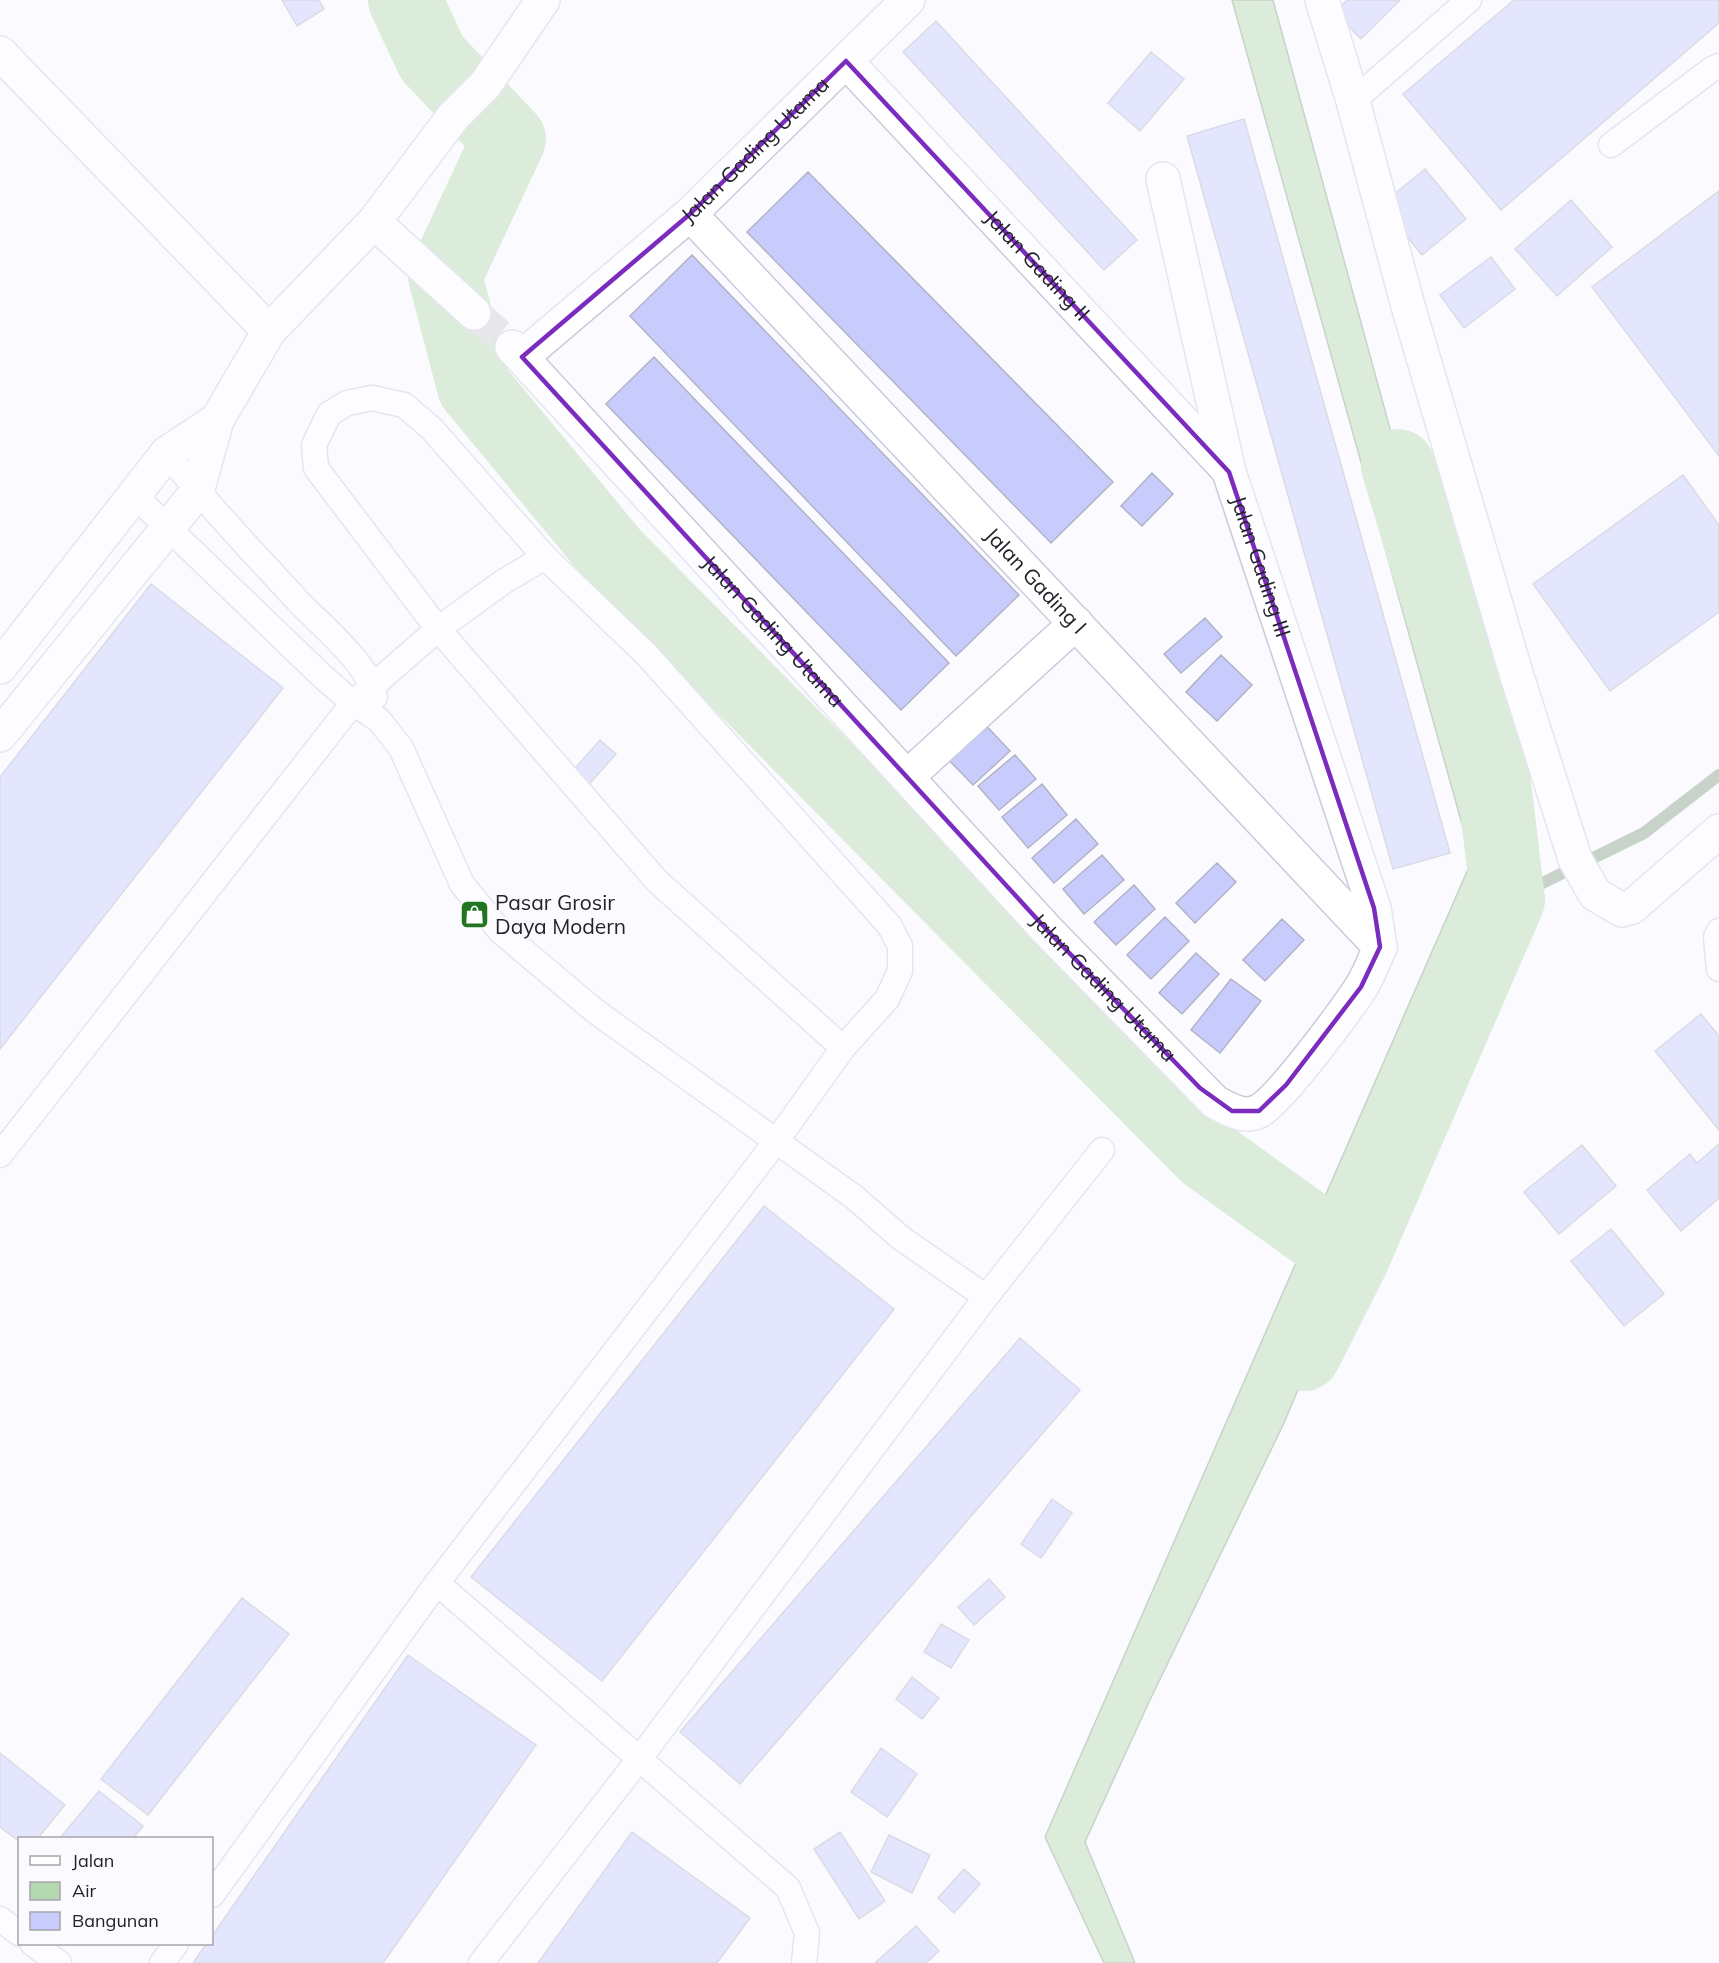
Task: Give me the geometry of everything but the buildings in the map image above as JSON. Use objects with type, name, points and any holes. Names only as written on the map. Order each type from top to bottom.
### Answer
[{"type":"street","points":[[0,735],[197,492],[217,420],[269,331],[374,222],[453,117],[485,85],[543,0]]},
{"type":"street","name":"Jalan Gading Utama","points":[[908,0],[690,214],[517,352],[1048,931],[1215,1102],[1232,1111],[1248,1114],[1259,1111],[1286,1085],[1361,987],[1380,947]]},
{"type":"street","points":[[1322,0],[1353,101],[1415,329],[1516,673],[1575,859],[1595,894],[1622,910],[1632,907],[1719,831]]},
{"type":"street","points":[[0,53],[269,331]]},
{"type":"street","name":"Jalan Gading II","points":[[846,61],[1230,472]]},
{"type":"street","name":"Jalan Gading III","points":[[1163,179],[1230,472],[1374,908],[1380,947]]},
{"type":"street","name":"Jalan Gading I","points":[[690,214],[1380,947]]},
{"type":"street","points":[[374,222],[474,313]]},
{"type":"street","points":[[0,667],[167,453],[217,420]]},
{"type":"street","points":[[907,777],[1076,623]]},
{"type":"lane","points":[[1353,101],[1469,0]]},
{"type":"lane","points":[[1611,145],[1719,66]]},
{"type":"lane","points":[[213,1894],[438,1583],[775,1143],[843,1048],[887,999],[900,971],[900,946],[889,925],[647,655],[545,557],[431,428],[404,405],[372,398],[347,403],[329,414],[314,445],[315,468],[438,629],[657,881],[843,1048]]},
{"type":"lane","points":[[167,453],[197,492],[372,683],[379,720]]},
{"type":"lane","points":[[134,495],[167,529],[352,702],[379,720],[402,748],[462,884],[500,931],[595,1011],[775,1143],[854,1197],[902,1238],[986,1297]]},
{"type":"lane","points":[[0,1155],[352,702],[438,629],[503,582],[545,557]]},
{"type":"lane","points":[[1719,931],[1716,946],[1719,969]]},
{"type":"lane","points":[[481,1963],[640,1758],[986,1297],[1102,1150]]},
{"type":"lane","points":[[438,1583],[788,1888],[807,1933],[804,1963]]},
{"type":"lane","points":[[0,1919],[18,1932]]},
{"type":"lane","points":[[34,1945],[59,1963]]},
{"type":"lane","points":[[162,1963],[175,1945]]},
{"type":"highlighted area","points":[[846,61],[1229,472],[1374,908],[1380,947],[1361,987],[1286,1085],[1259,1111],[1232,1111],[1200,1088],[1048,931],[522,357],[690,214]]},
{"type":"water","points":[[1232,0],[1273,0],[1512,876],[1284,1423],[1149,1702],[1085,1842],[1135,1963],[1104,1963],[1045,1837],[1472,860]]},
{"type":"waterway","points":[[405,0],[432,58],[509,139],[445,276],[474,387],[613,555],[1206,1154],[1352,1259]]},
{"type":"waterway","points":[[1304,1354],[1352,1259],[1508,900],[1494,784],[1398,466]]},
{"type":"waterway","points":[[1508,900],[1644,833],[1719,775]]},
{"type":"tunnel","points":[[474,313],[512,347]]},
{"type":"place","name":"Pasar Grosir Daya Modern","points":[[474,915]]}]
